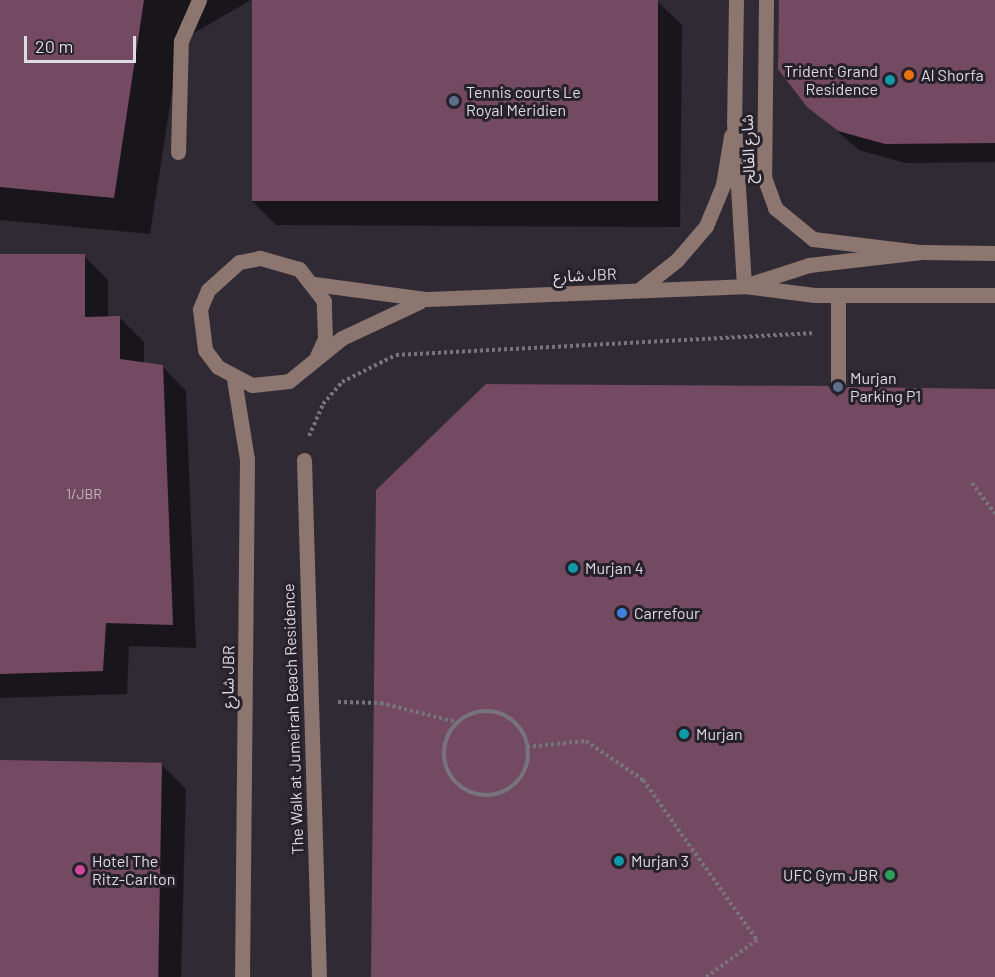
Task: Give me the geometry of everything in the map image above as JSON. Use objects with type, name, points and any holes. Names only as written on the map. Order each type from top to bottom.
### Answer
[{"type":"street","points":[[178,152],[182,41],[200,0]]},
{"type":"street","name":"شارع الفالح","points":[[736,0],[734,122],[744,286]]},
{"type":"street","name":"شارع الفالح","points":[[766,0],[764,177],[775,208],[813,239],[921,252]]},
{"type":"street","points":[[639,290],[677,260],[706,226],[723,184],[734,122]]},
{"type":"street","name":"شارع JBR","points":[[744,286],[809,265],[921,252],[995,253]]},
{"type":"street","name":"شارع JBR","points":[[427,299],[369,323],[316,356],[289,381],[252,385],[234,379],[212,358],[200,330],[208,290],[239,262],[260,258],[299,269],[314,284],[427,299],[744,286],[837,295],[995,295]]},
{"type":"street","points":[[314,284],[327,320],[316,356]]},
{"type":"street","points":[[837,295],[838,387]]},
{"type":"street","name":"شارع JBR","points":[[234,379],[248,469],[242,977]]},
{"type":"street","name":"The Walk at Jumeirah Beach Residence","points":[[304,460],[319,977]]},
{"type":"path","points":[[304,460],[310,431],[342,382],[396,356],[837,332]]},
{"type":"path","points":[[972,483],[995,513]]},
{"type":"path","points":[[311,701],[381,703],[456,722]]},
{"type":"path","points":[[482,710],[496,711],[520,727],[527,747],[525,769],[517,781],[491,795],[477,794],[447,771],[444,745],[456,722],[482,710]]},
{"type":"path","points":[[527,747],[586,741],[643,780],[758,940],[706,977]]},
{"type":"building","points":[[0,0],[144,0],[114,198],[0,187]]},
{"type":"building","name":"Tennis courts Le Royal Méridien","points":[[252,0],[658,0],[658,201],[252,201]]},
{"type":"building","name":"Trident Grand Residence","points":[[779,0],[995,0],[995,143],[885,144],[838,131],[807,107],[778,69]]},
{"type":"building","points":[[0,254],[85,254],[85,317],[120,316],[120,359],[163,365],[173,625],[106,623],[103,671],[0,674]]},
{"type":"building","name":"Murjan","points":[[486,384],[828,386],[837,397],[848,387],[995,389],[995,977],[371,977],[376,490]]},
{"type":"building","name":"Hotel The Ritz-Carlton","points":[[0,760],[162,763],[158,977],[0,977]]},
{"type":"place","name":"Al Shorfa","points":[[909,75]]},
{"type":"place","name":"Trident Grand Residence","points":[[890,80]]},
{"type":"place","name":"Tennis courts Le Royal Méridien","points":[[454,101]]},
{"type":"place","name":"Murjan Parking P1","points":[[838,387]]},
{"type":"place","name":"Murjan 4","points":[[573,568]]},
{"type":"place","name":"Carrefour","points":[[622,613]]},
{"type":"place","name":"Murjan","points":[[684,734]]},
{"type":"place","name":"Murjan 3","points":[[619,861]]},
{"type":"place","name":"Hotel The Ritz-Carlton","points":[[80,870]]},
{"type":"place","name":"UFC Gym JBR","points":[[890,875]]}]
